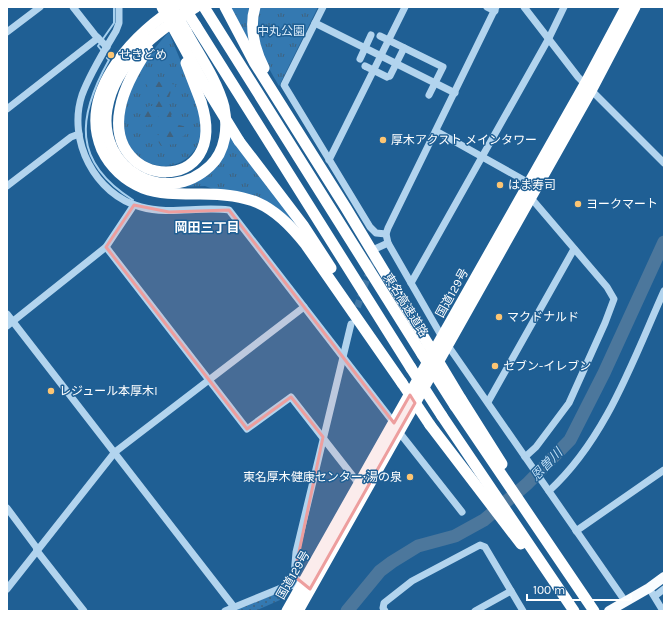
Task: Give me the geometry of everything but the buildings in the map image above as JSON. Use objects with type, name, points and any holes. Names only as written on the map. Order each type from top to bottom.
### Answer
[{"type":"highway","points":[[162,7],[201,102],[206,122],[206,137],[202,151],[189,165],[172,172],[152,170],[136,161],[126,151],[120,138],[119,124],[124,92],[141,58],[164,28]]},
{"type":"highway","points":[[162,7],[204,84],[239,141],[311,236],[402,383]]},
{"type":"highway","points":[[172,7],[186,31],[221,98],[226,126],[224,142],[218,157],[205,170],[182,182],[156,182],[135,175],[118,159],[108,138],[106,115],[112,93],[125,69],[144,46],[164,28],[196,7]]},
{"type":"highway","points":[[176,7],[153,24],[131,44],[119,59],[104,85],[98,103],[96,120],[100,142],[108,161],[126,179],[151,191],[235,196],[254,201],[278,214],[291,226],[306,245],[450,452],[509,523],[573,611]]},
{"type":"highway","points":[[184,7],[509,523]]},
{"type":"highway","name":"東名高速道路","points":[[204,7],[422,354],[527,508],[565,569],[594,611]]},
{"type":"highway","points":[[225,7],[254,62],[290,118],[527,508]]},
{"type":"highway","points":[[255,7],[253,28],[258,55],[290,118]]},
{"type":"highway","name":"国道129号","points":[[445,341],[531,198],[588,87],[633,7]]},
{"type":"highway","name":"国道129号","points":[[288,611],[306,587],[445,341],[529,183],[588,87]]},
{"type":"highway","name":"国道129号","points":[[298,611],[306,587],[359,484],[396,428]]},
{"type":"main road","points":[[609,611],[625,601],[652,592],[664,577]]},
{"type":"street","points":[[7,32],[40,7]]},
{"type":"street","points":[[73,7],[102,42]]},
{"type":"street","points":[[7,109],[102,42],[119,23],[120,7]]},
{"type":"street","points":[[323,7],[284,85],[370,227],[376,233],[386,234]]},
{"type":"street","points":[[329,160],[405,7]]},
{"type":"street","points":[[487,7],[496,9],[386,234],[388,243],[445,341],[625,601]]},
{"type":"street","points":[[524,7],[588,87],[664,163]]},
{"type":"street","points":[[410,283],[549,38],[564,7]]},
{"type":"street","points":[[315,23],[455,93]]},
{"type":"street","points":[[360,60],[371,35]]},
{"type":"street","points":[[380,36],[443,67],[429,95]]},
{"type":"street","points":[[102,42],[82,96],[78,118],[79,134],[84,154],[94,174],[105,187],[118,197],[134,205],[169,212],[229,210],[462,512]]},
{"type":"street","points":[[365,66],[389,76],[404,48]]},
{"type":"street","points":[[436,131],[529,183]]},
{"type":"street","points":[[7,186],[71,137],[79,134]]},
{"type":"street","points":[[527,459],[569,403],[605,323],[614,299],[607,287],[531,198]]},
{"type":"street","points":[[10,324],[106,246],[134,205]]},
{"type":"street","points":[[377,248],[388,243]]},
{"type":"street","points":[[106,246],[248,429],[291,397],[359,484]]},
{"type":"street","points":[[488,402],[574,249]]},
{"type":"street","points":[[547,489],[562,479],[576,462],[613,405],[664,291]]},
{"type":"street","points":[[7,589],[114,452],[304,307]]},
{"type":"street","points":[[7,314],[10,324],[114,452],[234,607]]},
{"type":"street","points":[[306,587],[294,576],[294,569],[323,437],[344,359],[351,324]]},
{"type":"street","points":[[576,531],[664,470]]},
{"type":"street","points":[[7,508],[37,551],[84,611]]},
{"type":"street","points":[[385,611],[383,608],[384,603],[412,581],[480,545],[485,547],[523,611]]},
{"type":"street","points":[[225,611],[286,586],[306,587]]},
{"type":"street","points":[[663,611],[652,592],[664,589]]},
{"type":"street","points":[[475,611],[511,591]]},
{"type":"highlighted area","points":[[134,205],[169,212],[229,210],[394,423],[410,395],[415,403],[310,589],[294,576],[323,437],[291,397],[247,429],[106,247]]},
{"type":"green space","points":[[229,7],[249,7],[247,21],[250,43]]},
{"type":"green space","name":"中丸公園","points":[[259,7],[318,7],[279,86],[264,58],[258,30]]},
{"type":"green space","points":[[169,32],[194,95],[198,108],[201,130],[198,142],[193,152],[185,160],[165,166],[154,165],[143,160],[134,152],[126,138],[124,123],[126,106],[140,72],[159,43]]},
{"type":"green space","points":[[147,79],[176,85],[171,91],[167,105],[173,113],[171,115],[172,119],[179,125],[187,127],[188,132],[174,144],[161,146],[156,138],[160,133],[167,131],[166,126],[157,115],[153,123],[145,126],[142,124],[141,119],[144,112],[149,106],[157,104],[160,95],[149,89],[145,82]]},
{"type":"green space","points":[[230,134],[297,226],[286,216],[205,186],[178,187],[221,161],[227,149]]},
{"type":"green space","points":[[278,593],[280,600],[255,611],[231,611]]},
{"type":"waterway","points":[[102,51],[98,46],[114,23],[114,7]]},
{"type":"waterway","points":[[107,58],[109,60],[98,81],[86,119],[86,137],[90,154],[99,170],[113,185],[133,200]]},
{"type":"waterway","name":"恩曽川","points":[[347,611],[380,571],[418,546],[455,536],[484,520],[527,484],[570,440],[604,373],[664,242]]},
{"type":"tunnel","points":[[354,317],[375,254]]},
{"type":"place","name":"せきどめ","points":[[111,55]]},
{"type":"place","name":"厚木アクスト メインタワー","points":[[383,140]]},
{"type":"place","name":"はま寿司","points":[[500,185]]},
{"type":"place","name":"ヨークマート","points":[[578,204]]},
{"type":"place","name":"マクドナルド","points":[[499,317]]},
{"type":"place","name":"セブン-イレブン","points":[[495,366]]},
{"type":"place","name":"レジュール本厚木I","points":[[51,391]]},
{"type":"place","name":"東名厚木健康センター;湯の泉","points":[[410,477]]},
{"type":"district","name":"岡田三丁目","points":[[207,227]]}]
